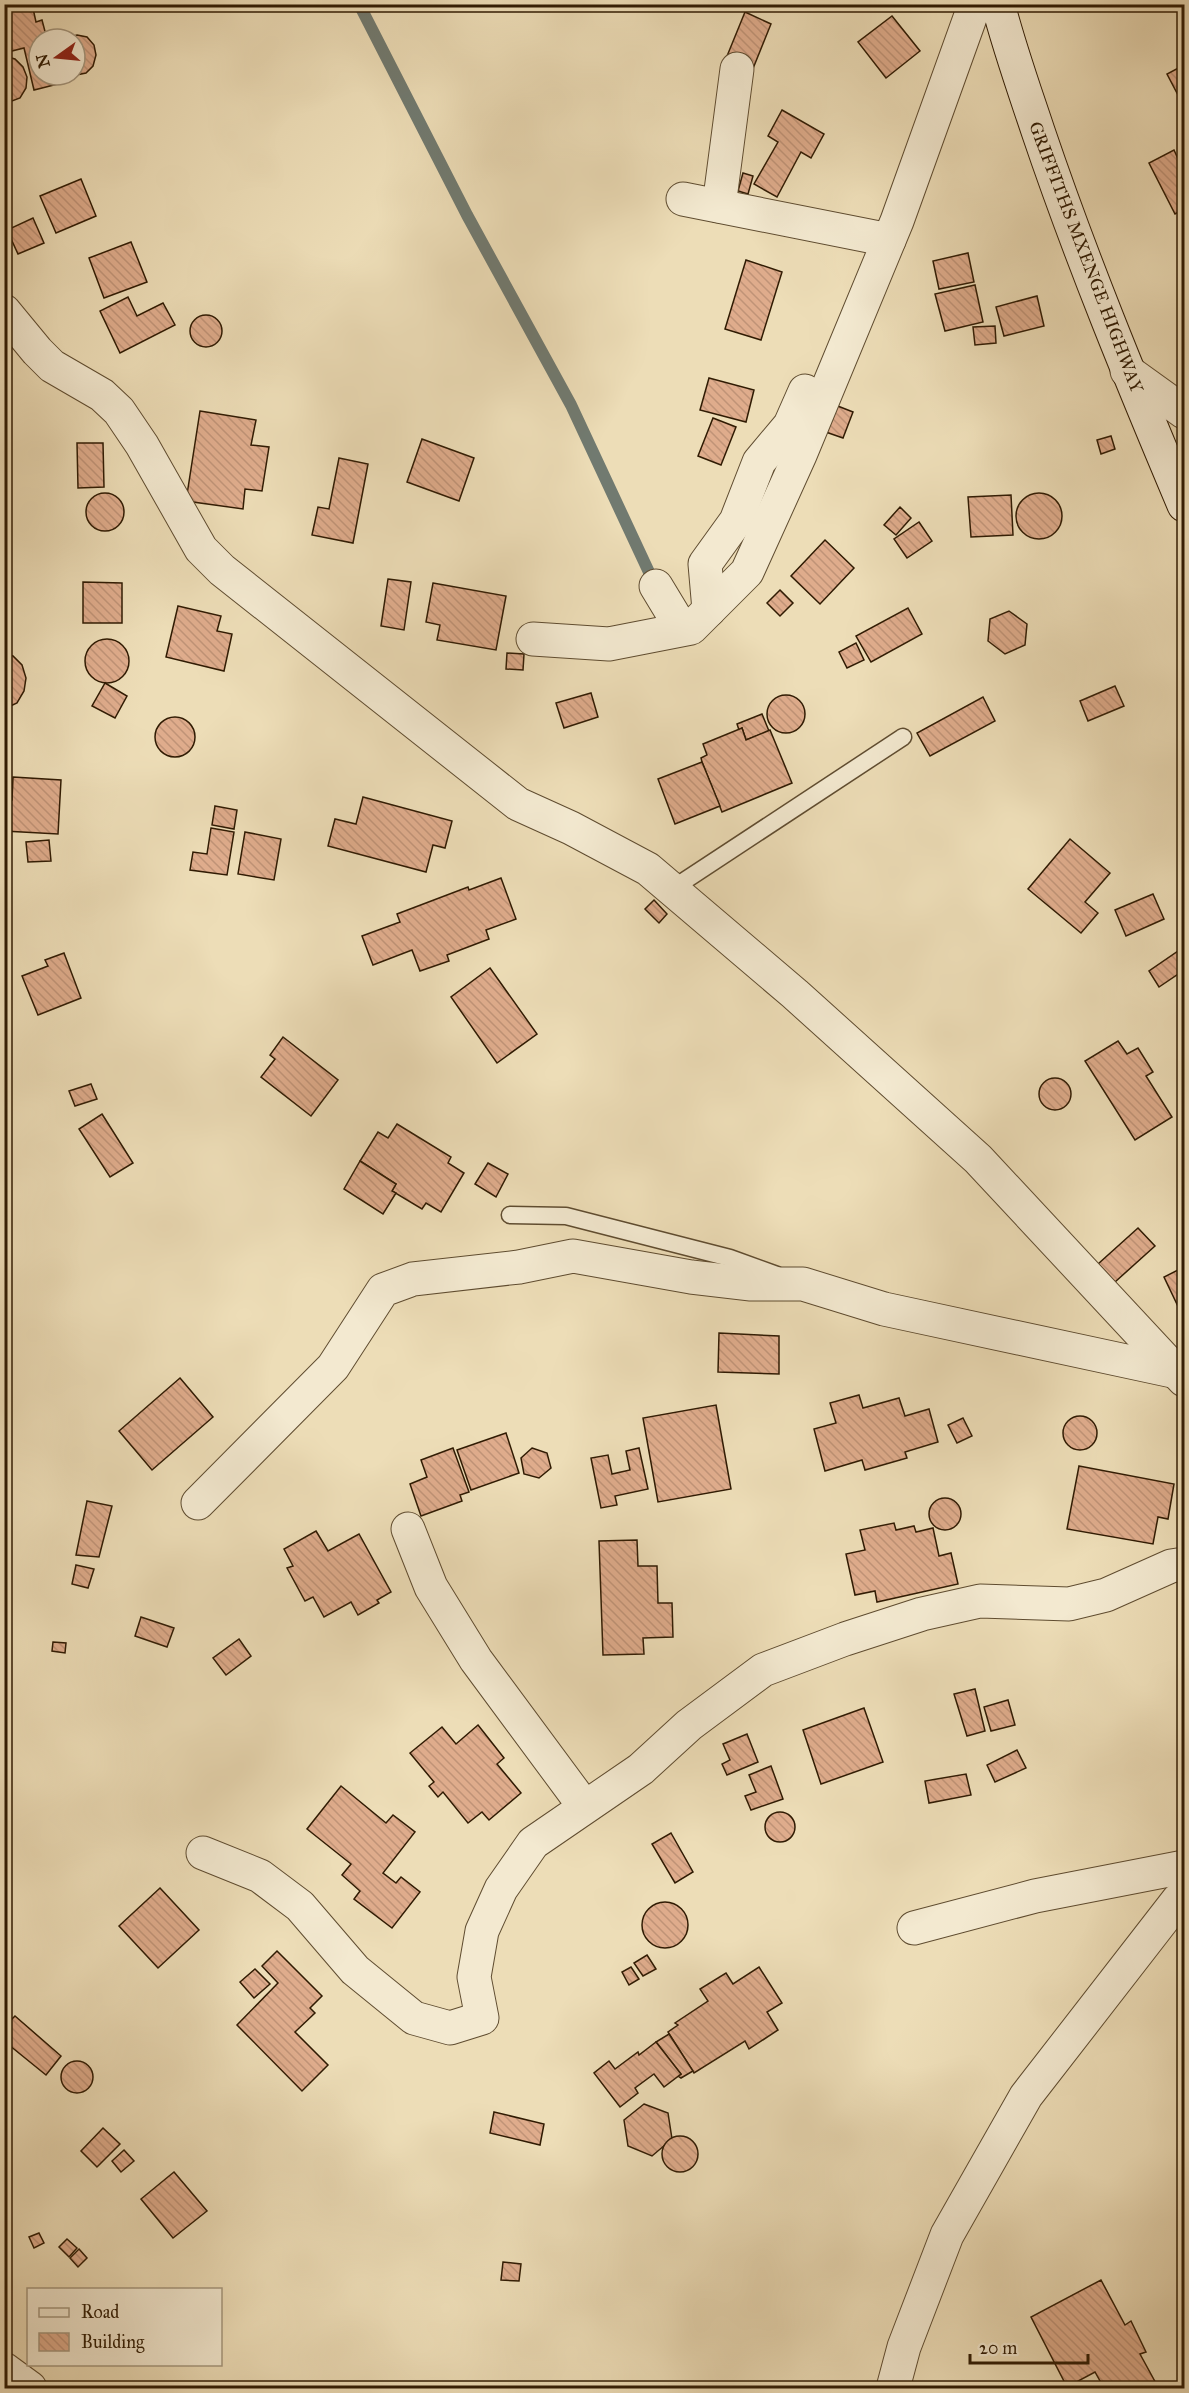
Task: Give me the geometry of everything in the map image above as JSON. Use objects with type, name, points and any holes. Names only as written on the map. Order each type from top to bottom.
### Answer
[{"type":"street","points":[[533,639],[609,644],[691,628],[747,573],[800,454],[885,249],[975,4]]},
{"type":"street","name":"GRIFFITHS MXENGE HIGHWAY","points":[[998,4],[1056,184],[1127,370],[1185,505]]},
{"type":"street","points":[[719,206],[738,69]]},
{"type":"street","points":[[683,199],[719,206],[885,249]]},
{"type":"street","points":[[4,311],[52,366],[102,394],[119,411],[142,445],[201,549],[222,570],[518,804],[571,828],[648,869],[672,889],[795,994],[978,1159],[1181,1376]]},
{"type":"street","points":[[1127,370],[1185,412]]},
{"type":"street","points":[[656,586],[682,629]]},
{"type":"street","points":[[198,1503],[333,1367],[383,1290],[413,1279],[519,1267],[573,1256],[701,1278],[751,1284],[803,1284],[884,1309],[1181,1376]]},
{"type":"street","points":[[408,1529],[431,1587],[476,1660],[584,1806]]},
{"type":"street","points":[[203,1853],[260,1876],[300,1906],[355,1970],[414,2018],[450,2028],[482,2018],[474,1977],[482,1931],[501,1889],[533,1843],[641,1769],[688,1725],[763,1670],[845,1639],[922,1614],[980,1601],[1069,1604],[1106,1595],[1171,1566],[1185,1564]]},
{"type":"street","points":[[914,1928],[1035,1896],[1185,1867]]},
{"type":"street","points":[[893,2388],[904,2347],[947,2235],[1026,2096],[1178,1900],[1185,1896]]},
{"type":"street","points":[[4,2369],[30,2388]]},
{"type":"lane","points":[[672,889],[903,737]]},
{"type":"lane","points":[[510,1215],[566,1216],[730,1258],[803,1284]]},
{"type":"building","points":[[32,4],[36,22],[42,20],[44,27],[27,27],[27,61],[24,48],[4,53],[4,5]]},
{"type":"building","points":[[1118,4],[1135,4],[1121,11]]},
{"type":"building","points":[[745,12],[771,24],[752,71],[725,61]]},
{"type":"building","points":[[892,16],[920,51],[886,78],[858,42]]},
{"type":"building","points":[[87,37],[94,45],[96,55],[93,66],[87,72]]},
{"type":"building","points":[[4,56],[15,59],[23,67],[27,77],[26,88],[20,98],[4,104]]},
{"type":"building","points":[[1184,65],[1184,92],[1178,95],[1167,74]]},
{"type":"building","points":[[782,110],[824,134],[811,158],[801,152],[777,197],[754,184],[778,142],[768,136]]},
{"type":"building","points":[[1174,150],[1184,172],[1184,209],[1175,214],[1149,163]]},
{"type":"building","points":[[743,173],[753,176],[748,194],[738,191]]},
{"type":"building","points":[[81,179],[96,216],[56,233],[40,196]]},
{"type":"building","points":[[33,218],[44,243],[18,254],[7,230]]},
{"type":"building","points":[[131,242],[147,282],[104,298],[89,258]]},
{"type":"building","points":[[968,253],[974,282],[939,289],[933,261]]},
{"type":"building","points":[[746,260],[782,272],[761,340],[725,329]]},
{"type":"building","points":[[975,285],[983,322],[945,331],[935,294]]},
{"type":"building","points":[[1037,296],[1044,326],[1004,336],[996,307]]},
{"type":"building","points":[[128,297],[137,316],[163,303],[175,325],[120,353],[100,311]]},
{"type":"building","points":[[206,315],[217,320],[222,331],[217,342],[206,347],[195,342],[190,331],[195,320]]},
{"type":"building","points":[[995,326],[996,343],[975,345],[973,327]]},
{"type":"building","points":[[709,378],[754,390],[746,422],[700,410]]},
{"type":"building","points":[[830,403],[853,412],[843,438],[820,430]]},
{"type":"building","points":[[200,411],[256,420],[251,445],[269,447],[262,491],[245,489],[243,509],[186,501]]},
{"type":"building","points":[[713,418],[736,427],[721,465],[698,456]]},
{"type":"building","points":[[1111,436],[1115,449],[1101,454],[1097,440]]},
{"type":"building","points":[[422,439],[474,458],[459,501],[407,482]]},
{"type":"building","points":[[77,443],[103,443],[104,487],[78,488]]},
{"type":"building","points":[[339,458],[368,464],[353,543],[312,535],[318,507],[329,509]]},
{"type":"building","points":[[105,493],[119,498],[124,512],[119,526],[105,531],[91,526],[86,512],[91,498]]},
{"type":"building","points":[[1039,493],[1055,500],[1062,516],[1055,532],[1039,539],[1023,532],[1016,516],[1023,500]]},
{"type":"building","points":[[1011,495],[1013,535],[971,537],[968,497]]},
{"type":"building","points":[[900,507],[911,518],[896,535],[884,525]]},
{"type":"building","points":[[919,522],[932,541],[907,558],[894,539]]},
{"type":"building","points":[[825,540],[854,568],[820,604],[791,576]]},
{"type":"building","points":[[388,579],[411,582],[404,630],[381,626]]},
{"type":"building","points":[[83,582],[122,583],[122,623],[83,623]]},
{"type":"building","points":[[433,583],[506,596],[496,650],[437,640],[440,625],[426,622]]},
{"type":"building","points":[[780,590],[793,603],[780,616],[767,603]]},
{"type":"building","points":[[178,606],[221,616],[217,631],[232,634],[224,671],[166,657]]},
{"type":"building","points":[[908,608],[922,634],[871,662],[856,636]]},
{"type":"building","points":[[1009,611],[1027,624],[1025,645],[1005,654],[988,641],[990,619]]},
{"type":"building","points":[[107,639],[116,640],[123,645],[128,652],[128,670],[123,677],[116,682],[107,683],[98,682],[91,677],[86,670],[85,661],[86,652],[91,645],[98,640]]},
{"type":"building","points":[[856,643],[864,660],[847,668],[839,652]]},
{"type":"building","points":[[4,653],[13,656],[22,665],[26,678],[24,691],[17,703],[4,709]]},
{"type":"building","points":[[507,653],[524,654],[523,670],[506,669]]},
{"type":"building","points":[[105,683],[127,696],[115,718],[92,706]]},
{"type":"building","points":[[1115,686],[1124,706],[1088,721],[1080,701]]},
{"type":"building","points":[[591,693],[598,717],[564,728],[556,703]]},
{"type":"building","points":[[786,695],[800,700],[805,714],[800,728],[786,733],[772,728],[767,714],[772,700]]},
{"type":"building","points":[[983,697],[995,721],[930,756],[917,733]]},
{"type":"building","points":[[762,714],[769,731],[746,740],[742,728],[739,730],[737,724]]},
{"type":"building","points":[[175,717],[189,723],[195,737],[189,751],[175,757],[161,751],[155,737],[161,723]]},
{"type":"building","points":[[742,728],[746,740],[770,730],[792,783],[722,812],[702,762],[701,758],[707,755],[703,744]]},
{"type":"building","points":[[702,762],[720,806],[675,824],[658,779]]},
{"type":"building","points":[[13,777],[61,780],[58,834],[4,831],[4,800],[12,800]]},
{"type":"building","points":[[363,797],[452,821],[445,848],[433,845],[426,872],[328,846],[335,819],[356,824]]},
{"type":"building","points":[[215,806],[237,810],[234,829],[212,825]]},
{"type":"building","points":[[211,828],[234,832],[227,875],[190,870],[193,852],[207,854]]},
{"type":"building","points":[[245,832],[281,839],[274,880],[238,874]]},
{"type":"building","points":[[1070,839],[1110,873],[1085,902],[1098,913],[1081,933],[1028,889]]},
{"type":"building","points":[[49,840],[51,861],[28,862],[26,842]]},
{"type":"building","points":[[501,878],[516,919],[486,930],[489,939],[447,955],[449,961],[420,971],[412,950],[373,965],[362,936],[400,922],[397,914],[468,887],[469,890]]},
{"type":"building","points":[[1153,894],[1164,919],[1126,936],[1115,910]]},
{"type":"building","points":[[654,900],[667,914],[659,923],[645,909]]},
{"type":"building","points":[[1184,947],[1184,970],[1159,987],[1149,971]]},
{"type":"building","points":[[64,953],[81,998],[38,1015],[22,976],[48,966],[45,960]]},
{"type":"building","points":[[490,968],[537,1034],[497,1063],[451,997]]},
{"type":"building","points":[[283,1037],[338,1080],[311,1116],[261,1077],[275,1059],[270,1055]]},
{"type":"building","points":[[1118,1041],[1127,1054],[1138,1048],[1153,1072],[1146,1076],[1172,1117],[1135,1140],[1085,1061]]},
{"type":"building","points":[[1055,1078],[1067,1082],[1071,1094],[1067,1106],[1055,1110],[1043,1106],[1039,1094],[1043,1082]]},
{"type":"building","points":[[91,1084],[97,1099],[75,1106],[69,1091]]},
{"type":"building","points":[[102,1114],[133,1163],[110,1177],[79,1129]]},
{"type":"building","points":[[397,1124],[451,1157],[448,1163],[464,1173],[441,1212],[426,1203],[422,1209],[392,1191],[396,1184],[360,1161],[378,1132],[388,1138]]},
{"type":"building","points":[[360,1161],[396,1184],[392,1191],[396,1193],[383,1214],[344,1189]]},
{"type":"building","points":[[488,1163],[508,1174],[496,1197],[475,1184]]},
{"type":"building","points":[[1138,1228],[1155,1246],[1115,1282],[1098,1264]]},
{"type":"building","points":[[1184,1267],[1184,1319],[1164,1277]]},
{"type":"building","points":[[719,1333],[779,1336],[779,1374],[718,1372]]},
{"type":"building","points":[[180,1378],[213,1417],[152,1470],[119,1431]]},
{"type":"building","points":[[859,1395],[863,1408],[899,1398],[905,1416],[929,1409],[938,1442],[905,1452],[907,1458],[865,1470],[862,1460],[825,1471],[814,1429],[836,1423],[830,1403]]},
{"type":"building","points":[[716,1405],[731,1489],[658,1502],[643,1418]]},
{"type":"building","points":[[1080,1416],[1092,1421],[1097,1433],[1092,1445],[1080,1450],[1068,1445],[1063,1433],[1068,1421]]},
{"type":"building","points":[[963,1418],[972,1436],[957,1443],[948,1425]]},
{"type":"building","points":[[506,1433],[519,1473],[471,1490],[457,1450]]},
{"type":"building","points":[[453,1448],[469,1492],[460,1495],[462,1501],[421,1516],[410,1484],[427,1477],[421,1460]]},
{"type":"building","points":[[532,1448],[547,1453],[551,1468],[539,1478],[524,1474],[521,1458]]},
{"type":"building","points":[[639,1448],[648,1489],[615,1496],[617,1505],[601,1508],[591,1458],[608,1455],[612,1474],[630,1470],[626,1451]]},
{"type":"building","points":[[1079,1466],[1174,1484],[1168,1519],[1158,1517],[1153,1544],[1067,1529]]},
{"type":"building","points":[[945,1498],[956,1503],[961,1514],[956,1525],[945,1530],[934,1525],[929,1514],[934,1503]]},
{"type":"building","points":[[87,1501],[112,1506],[99,1557],[76,1555]]},
{"type":"building","points":[[894,1523],[896,1530],[914,1526],[916,1532],[933,1528],[939,1556],[951,1553],[958,1584],[877,1602],[875,1591],[855,1595],[846,1554],[865,1550],[860,1530]]},
{"type":"building","points":[[316,1531],[328,1551],[359,1534],[391,1592],[377,1600],[379,1603],[358,1615],[351,1602],[324,1617],[313,1597],[305,1601],[287,1568],[293,1566],[284,1549]]},
{"type":"building","points":[[637,1540],[638,1566],[657,1566],[658,1603],[672,1603],[673,1637],[643,1638],[644,1654],[603,1655],[599,1541]]},
{"type":"building","points":[[76,1565],[94,1569],[88,1588],[72,1584]]},
{"type":"building","points":[[141,1617],[174,1628],[167,1647],[135,1636]]},
{"type":"building","points":[[239,1639],[251,1656],[226,1675],[213,1658]]},
{"type":"building","points":[[53,1642],[66,1643],[65,1653],[52,1651]]},
{"type":"building","points":[[975,1689],[985,1731],[967,1736],[954,1694]]},
{"type":"building","points":[[1008,1700],[1015,1725],[991,1731],[984,1707]]},
{"type":"building","points":[[864,1708],[883,1762],[821,1784],[803,1730]]},
{"type":"building","points":[[478,1725],[504,1758],[497,1764],[521,1793],[489,1820],[482,1812],[468,1823],[443,1792],[438,1797],[429,1786],[434,1782],[410,1753],[442,1727],[456,1744]]},
{"type":"building","points":[[747,1734],[758,1762],[727,1775],[722,1764],[730,1760],[723,1744]]},
{"type":"building","points":[[1017,1750],[1026,1768],[995,1782],[987,1765]]},
{"type":"building","points":[[771,1766],[783,1799],[751,1810],[745,1796],[756,1792],[749,1775]]},
{"type":"building","points":[[966,1774],[971,1795],[929,1803],[925,1781]]},
{"type":"building","points":[[341,1786],[386,1823],[393,1815],[415,1832],[383,1873],[396,1883],[401,1877],[420,1892],[392,1928],[354,1899],[360,1891],[342,1875],[351,1864],[307,1829]]},
{"type":"building","points":[[780,1812],[791,1816],[795,1827],[791,1838],[780,1842],[769,1838],[765,1827],[769,1816]]},
{"type":"building","points":[[671,1833],[693,1872],[675,1883],[652,1844]]},
{"type":"building","points":[[160,1888],[199,1930],[158,1968],[119,1926]]},
{"type":"building","points":[[665,1902],[681,1909],[688,1925],[681,1941],[665,1948],[649,1941],[642,1925],[649,1909]]},
{"type":"building","points":[[277,1951],[322,1996],[310,2008],[315,2013],[295,2032],[328,2065],[302,2091],[237,2025],[278,1983],[262,1966]]},
{"type":"building","points":[[647,1955],[656,1969],[643,1976],[634,1963]]},
{"type":"building","points":[[631,1967],[639,1979],[629,1985],[622,1972]]},
{"type":"building","points":[[759,1967],[782,2003],[767,2012],[778,2030],[749,2049],[745,2041],[694,2073],[668,2032],[678,2025],[675,2023],[708,2001],[700,1989],[726,1973],[733,1984]]},
{"type":"building","points":[[255,1969],[270,1984],[254,1998],[240,1982]]},
{"type":"building","points":[[15,2016],[61,2056],[46,2075],[4,2041],[4,2027]]},
{"type":"building","points":[[669,2034],[693,2071],[681,2078],[678,2076],[681,2074],[656,2042]]},
{"type":"building","points":[[656,2042],[681,2074],[664,2087],[654,2074],[635,2088],[638,2093],[620,2107],[594,2073],[609,2061],[615,2069]]},
{"type":"building","points":[[77,2061],[88,2066],[93,2077],[88,2088],[77,2093],[66,2088],[61,2077],[66,2066]]},
{"type":"building","points":[[644,2104],[668,2113],[672,2139],[652,2156],[628,2146],[624,2120]]},
{"type":"building","points":[[494,2112],[544,2124],[540,2145],[490,2133]]},
{"type":"building","points":[[103,2128],[120,2144],[97,2167],[81,2151]]},
{"type":"building","points":[[680,2136],[693,2141],[698,2154],[693,2167],[680,2172],[667,2167],[662,2154],[667,2141]]},
{"type":"building","points":[[124,2150],[134,2161],[121,2172],[112,2161]]},
{"type":"building","points":[[174,2172],[207,2211],[173,2238],[141,2199]]},
{"type":"building","points":[[39,2233],[44,2243],[34,2248],[29,2237]]},
{"type":"building","points":[[67,2239],[77,2248],[69,2257],[59,2247]]},
{"type":"building","points":[[79,2249],[87,2258],[78,2267],[70,2258]]},
{"type":"building","points":[[503,2262],[521,2264],[519,2281],[501,2280]]},
{"type":"building","points":[[1101,2280],[1125,2325],[1131,2321],[1146,2352],[1140,2354],[1158,2387],[1104,2388],[1095,2372],[1067,2387],[1031,2317]]},
{"type":"waterway","points":[[359,4],[467,215],[571,405],[655,585]]}]
